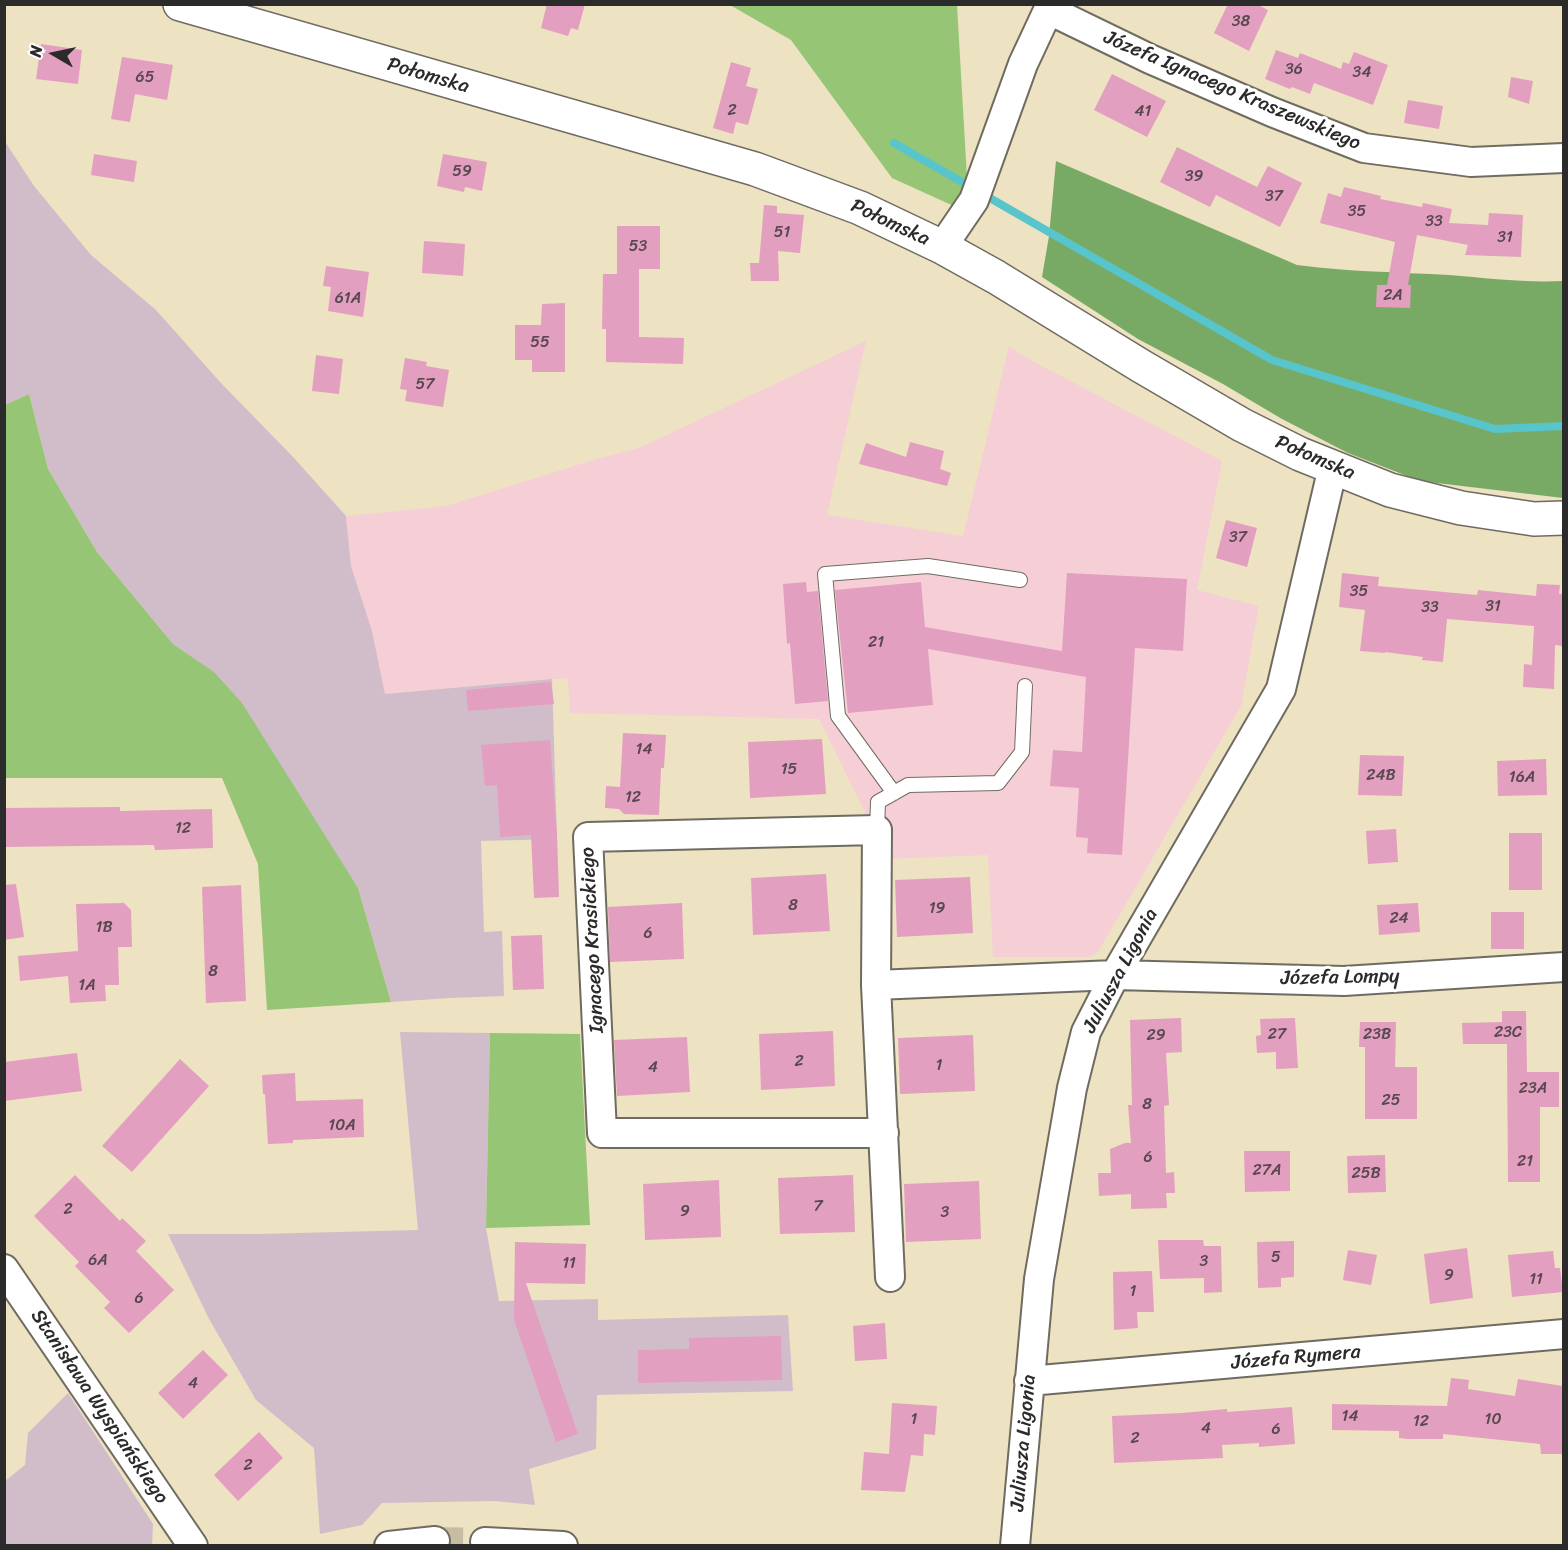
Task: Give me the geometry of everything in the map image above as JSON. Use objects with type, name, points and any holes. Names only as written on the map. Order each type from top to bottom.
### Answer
[{"type":"street","name":"Połomska","points":[[180,4],[755,169],[860,208],[942,247],[996,277],[1242,425],[1300,454],[1390,490],[1461,508],[1534,519],[1563,518]]},
{"type":"street","points":[[942,247],[974,200],[1023,64],[1050,7]]},
{"type":"street","name":"Józefa Ignacego Kraszewskiego","points":[[1050,7],[1160,64],[1364,148],[1471,162],[1563,158]]},
{"type":"street","name":"Juliusza Ligonia","points":[[1015,1545],[1039,1279],[1072,1088],[1086,1032],[1115,975],[1281,689],[1334,467]]},
{"type":"street","points":[[877,830],[876,985],[890,1277]]},
{"type":"street","name":"Ignacego Krasickiego","points":[[877,830],[588,837],[602,1134],[884,1133]]},
{"type":"street","name":"Józefa Lompy","points":[[1115,975],[1344,981],[1563,967]]},
{"type":"street","points":[[876,985],[1115,975]]},
{"type":"street","name":"Stanisława Wyspiańskiego","points":[[4,1269],[192,1545]]},
{"type":"street","name":"Józefa Rymera","points":[[1029,1382],[1563,1334]]},
{"type":"street","points":[[390,1545],[435,1541]]},
{"type":"street","points":[[486,1542],[563,1545]]},
{"type":"lane","points":[[894,793],[838,717],[825,574],[928,566],[1020,580]]},
{"type":"lane","points":[[877,830],[878,802],[908,785],[998,783],[1022,752],[1025,687]]},
{"type":"shaded area","points":[[4,140],[34,186],[91,255],[156,310],[346,516],[351,566],[372,631],[385,694],[552,679],[557,839],[481,841],[484,932],[502,931],[504,996],[391,1002],[358,888],[213,672],[173,644],[97,552],[48,469],[29,394],[5,405]]},
{"type":"shaded area","points":[[866,341],[827,515],[963,536],[1009,346],[1027,358],[1222,461],[1197,590],[1259,606],[1241,706],[1098,952],[1088,957],[993,957],[988,855],[888,859],[819,719],[570,713],[568,678],[385,694],[372,631],[351,566],[346,516],[446,506],[639,448]]},
{"type":"shaded area","points":[[400,1032],[490,1033],[486,1228],[499,1301],[598,1299],[598,1320],[788,1315],[793,1391],[597,1395],[596,1449],[529,1469],[535,1505],[495,1501],[382,1503],[362,1525],[320,1534],[314,1448],[256,1400],[209,1319],[168,1234],[418,1230]]},
{"type":"shaded area","points":[[68,1393],[153,1524],[152,1545],[5,1545],[5,1481],[25,1465],[28,1433]]},
{"type":"green space","points":[[730,5],[957,5],[969,213],[892,178],[791,40]]},
{"type":"green space","points":[[1056,161],[1297,265],[1520,281],[1563,281],[1563,498],[1420,481],[1348,453],[1138,339],[1042,277],[1049,236]]},
{"type":"green space","points":[[29,394],[48,469],[97,552],[173,644],[214,672],[242,703],[358,888],[391,1002],[267,1010],[258,864],[222,778],[5,778],[5,405]]},
{"type":"green space","points":[[490,1033],[580,1034],[590,1225],[486,1228]]},
{"type":"building","points":[[547,4],[585,4],[578,30],[571,28],[568,36],[541,28]]},
{"type":"building","points":[[1228,4],[1256,4],[1268,10],[1249,51],[1214,33]]},
{"type":"building","points":[[41,44],[82,50],[78,84],[36,79]]},
{"type":"building","points":[[1276,50],[1298,58],[1300,53],[1341,69],[1343,62],[1349,64],[1354,52],[1388,65],[1373,105],[1314,83],[1310,94],[1265,79]]},
{"type":"building","points":[[122,57],[173,65],[167,100],[135,94],[130,122],[111,119]]},
{"type":"building","points":[[731,62],[751,68],[746,86],[758,89],[748,125],[736,122],[733,134],[713,128]]},
{"type":"building","points":[[1112,74],[1166,101],[1147,137],[1094,110]]},
{"type":"building","points":[[1511,77],[1533,81],[1529,104],[1508,97]]},
{"type":"building","points":[[1408,100],[1443,106],[1439,129],[1404,123]]},
{"type":"building","points":[[1177,147],[1257,187],[1268,166],[1302,183],[1280,227],[1216,195],[1210,207],[1160,182]]},
{"type":"building","points":[[94,154],[137,161],[134,182],[91,175]]},
{"type":"building","points":[[443,154],[487,162],[482,191],[465,187],[464,192],[437,186]]},
{"type":"building","points":[[1344,187],[1381,196],[1380,199],[1422,207],[1423,203],[1452,209],[1449,223],[1488,225],[1489,213],[1523,215],[1521,257],[1465,255],[1468,245],[1417,235],[1408,285],[1411,285],[1410,308],[1376,307],[1377,285],[1387,285],[1395,242],[1320,223],[1328,193],[1341,197]]},
{"type":"building","points":[[764,205],[777,206],[777,213],[804,215],[800,253],[778,251],[779,281],[751,281],[750,263],[759,263]]},
{"type":"building","points":[[617,226],[660,226],[660,269],[639,269],[639,337],[684,338],[683,364],[606,362],[606,329],[602,329],[603,274],[617,274]]},
{"type":"building","points":[[424,241],[465,244],[463,276],[422,273]]},
{"type":"building","points":[[326,266],[369,272],[363,317],[328,311],[331,287],[323,286]]},
{"type":"building","points":[[565,303],[565,372],[532,372],[532,360],[515,360],[515,325],[541,325],[542,304]]},
{"type":"building","points":[[316,355],[343,359],[339,394],[312,391]]},
{"type":"building","points":[[405,358],[427,362],[426,366],[449,370],[443,407],[405,401],[407,390],[400,389]]},
{"type":"building","points":[[910,442],[944,451],[940,469],[951,473],[947,486],[859,464],[866,443],[906,457]]},
{"type":"building","points":[[1226,520],[1257,528],[1247,567],[1216,558]]},
{"type":"building","points":[[1067,573],[1187,579],[1183,651],[1135,648],[1122,855],[1087,853],[1088,838],[1076,837],[1079,788],[1050,786],[1053,750],[1082,752],[1086,677],[928,649],[933,705],[848,713],[835,590],[921,582],[925,627],[1062,651]]},
{"type":"building","points":[[1342,573],[1379,577],[1378,586],[1477,595],[1478,590],[1536,596],[1537,584],[1560,585],[1559,594],[1563,594],[1563,646],[1555,645],[1554,689],[1523,687],[1524,664],[1532,665],[1534,626],[1447,619],[1443,662],[1422,660],[1423,657],[1360,651],[1365,610],[1339,607]]},
{"type":"building","points":[[806,582],[807,592],[818,591],[828,701],[795,704],[790,643],[787,644],[783,584]]},
{"type":"building","points":[[551,682],[554,704],[468,711],[466,690]]},
{"type":"building","points":[[623,733],[666,735],[664,768],[661,768],[659,815],[624,814],[619,809],[605,808],[606,786],[620,787]]},
{"type":"building","points":[[822,739],[826,794],[750,798],[748,742]]},
{"type":"building","points":[[550,740],[559,897],[534,898],[531,835],[500,837],[497,785],[485,786],[481,745]]},
{"type":"building","points":[[1360,755],[1404,756],[1402,796],[1358,795]]},
{"type":"building","points":[[1546,759],[1547,795],[1498,796],[1497,761]]},
{"type":"building","points":[[120,807],[120,811],[212,809],[213,848],[155,850],[154,845],[4,847],[4,808]]},
{"type":"building","points":[[1396,829],[1398,862],[1368,864],[1366,831]]},
{"type":"building","points":[[1509,833],[1542,833],[1542,890],[1509,890]]},
{"type":"building","points":[[826,874],[830,931],[753,935],[751,878]]},
{"type":"building","points":[[970,877],[973,933],[897,937],[895,880]]},
{"type":"building","points":[[16,884],[24,937],[4,940],[4,885]]},
{"type":"building","points":[[241,885],[246,1001],[206,1003],[202,887]]},
{"type":"building","points":[[124,903],[131,910],[132,947],[118,947],[119,985],[105,985],[106,1001],[70,1003],[68,976],[20,981],[18,956],[78,951],[76,904]]},
{"type":"building","points":[[682,903],[684,959],[610,962],[608,907]]},
{"type":"building","points":[[1418,903],[1420,932],[1379,935],[1377,905]]},
{"type":"building","points":[[1491,912],[1524,912],[1524,949],[1491,949]]},
{"type":"building","points":[[542,935],[544,989],[513,990],[511,936]]},
{"type":"building","points":[[1502,1011],[1526,1011],[1527,1072],[1559,1072],[1559,1107],[1540,1107],[1540,1182],[1508,1182],[1507,1044],[1463,1044],[1462,1023],[1502,1022]]},
{"type":"building","points":[[1181,1018],[1182,1052],[1166,1053],[1169,1105],[1164,1106],[1166,1173],[1174,1172],[1175,1193],[1166,1193],[1167,1208],[1131,1209],[1131,1194],[1099,1196],[1098,1173],[1111,1173],[1110,1149],[1131,1143],[1128,1105],[1132,1105],[1130,1020]]},
{"type":"building","points":[[1295,1018],[1298,1068],[1276,1069],[1276,1052],[1257,1053],[1256,1036],[1261,1035],[1260,1019]]},
{"type":"building","points":[[1360,1022],[1396,1022],[1395,1067],[1417,1067],[1417,1119],[1365,1119],[1365,1047],[1359,1047]]},
{"type":"building","points":[[833,1031],[835,1086],[761,1090],[759,1034]]},
{"type":"building","points":[[973,1035],[975,1091],[900,1094],[898,1038]]},
{"type":"building","points":[[687,1037],[690,1092],[617,1096],[614,1040]]},
{"type":"building","points":[[77,1053],[82,1091],[4,1101],[4,1062]]},
{"type":"building","points":[[180,1059],[209,1086],[132,1172],[102,1146]]},
{"type":"building","points":[[295,1073],[296,1101],[363,1099],[364,1137],[293,1140],[293,1143],[268,1144],[262,1075]]},
{"type":"building","points":[[1244,1151],[1290,1151],[1290,1191],[1245,1192]]},
{"type":"building","points":[[1385,1155],[1386,1192],[1348,1193],[1347,1156]]},
{"type":"building","points":[[75,1175],[120,1221],[122,1218],[146,1241],[136,1251],[174,1290],[129,1333],[104,1308],[110,1302],[75,1266],[79,1262],[34,1216]]},
{"type":"building","points":[[853,1175],[855,1232],[780,1234],[778,1178]]},
{"type":"building","points":[[719,1180],[721,1237],[645,1240],[643,1184]]},
{"type":"building","points":[[979,1181],[981,1239],[906,1242],[904,1184]]},
{"type":"building","points":[[1158,1240],[1203,1240],[1204,1246],[1221,1246],[1222,1292],[1204,1293],[1204,1278],[1160,1279]]},
{"type":"building","points":[[1294,1241],[1294,1277],[1281,1278],[1281,1287],[1258,1288],[1257,1242]]},
{"type":"building","points":[[515,1242],[586,1244],[585,1284],[526,1283],[578,1434],[556,1442],[514,1320]]},
{"type":"building","points":[[1467,1248],[1473,1298],[1430,1304],[1424,1254]]},
{"type":"building","points":[[1348,1250],[1377,1255],[1371,1285],[1343,1280]]},
{"type":"building","points":[[1553,1251],[1555,1268],[1560,1268],[1563,1292],[1512,1297],[1508,1255]]},
{"type":"building","points":[[1152,1271],[1154,1312],[1137,1312],[1138,1328],[1114,1330],[1113,1272]]},
{"type":"building","points":[[885,1323],[887,1359],[855,1361],[853,1326]]},
{"type":"building","points":[[781,1336],[782,1380],[638,1383],[638,1350],[689,1349],[689,1338]]},
{"type":"building","points":[[203,1350],[228,1375],[183,1419],[158,1393]]},
{"type":"building","points":[[1451,1378],[1469,1380],[1468,1389],[1515,1396],[1518,1379],[1563,1386],[1563,1454],[1541,1454],[1540,1444],[1443,1434],[1443,1439],[1408,1439],[1399,1438],[1399,1431],[1332,1430],[1332,1404],[1447,1406]]},
{"type":"building","points":[[892,1403],[937,1406],[935,1435],[924,1434],[923,1456],[911,1455],[905,1492],[861,1490],[864,1452],[889,1454]]},
{"type":"building","points":[[1292,1407],[1295,1444],[1259,1447],[1259,1443],[1222,1445],[1223,1458],[1114,1463],[1112,1416]]},
{"type":"building","points":[[259,1432],[283,1458],[238,1501],[214,1475]]},
{"type":"waterway","points":[[894,143],[1272,360],[1495,429],[1564,426]]},
{"type":"tunnel","points":[[435,1541],[485,1542]]}]
